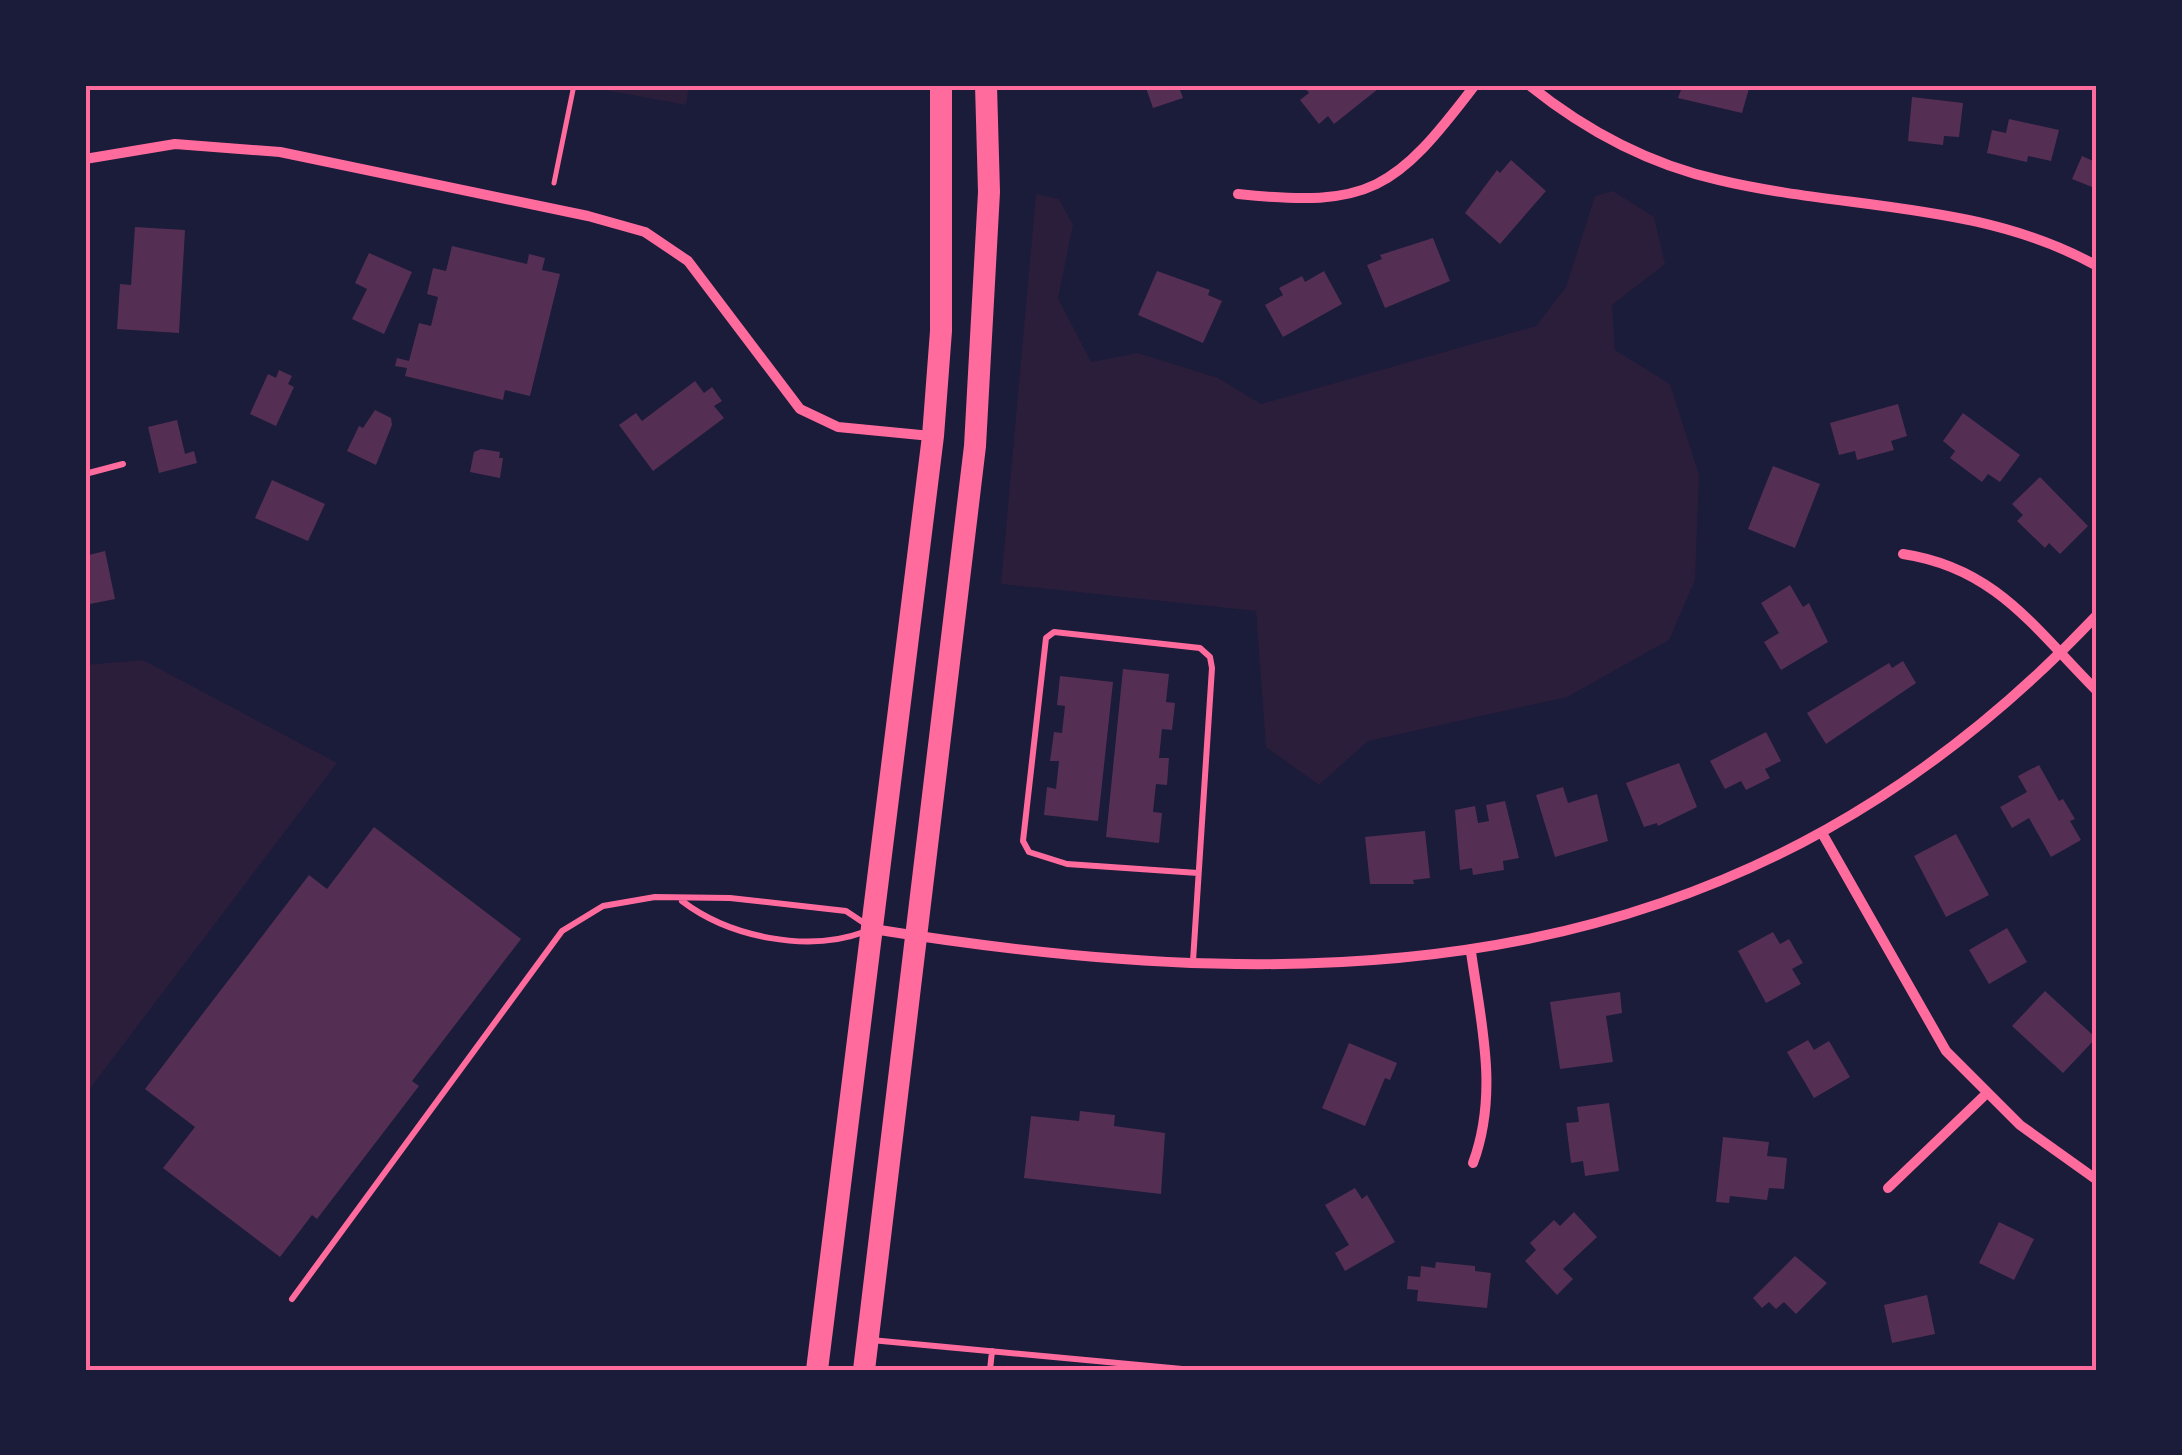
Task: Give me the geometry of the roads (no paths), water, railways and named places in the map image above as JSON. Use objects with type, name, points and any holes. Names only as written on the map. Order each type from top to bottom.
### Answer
[{"type":"highway","points":[[818,1370],[933,436],[942,331],[941,85]]},
{"type":"highway","points":[[864,1370],[975,446],[988,209],[986,85]]},
{"type":"street","points":[[1238,194],[1331,199],[1386,180],[1431,143],[1475,85]]},
{"type":"street","points":[[1529,85],[1591,129],[1661,163],[1720,181],[1992,223],[2097,266]]},
{"type":"street","points":[[85,158],[175,144],[280,152],[588,216],[645,232],[688,261],[800,409],[838,427],[933,436]]},
{"type":"street","points":[[1903,554],[1958,566],[1988,582],[2097,690]]},
{"type":"street","points":[[872,929],[1192,961],[1328,963],[1471,952],[1596,926],[1726,880],[1822,833],[1956,746],[2060,654],[2097,614]]},
{"type":"street","points":[[1822,833],[1946,1052],[1985,1095],[2097,1180]]},
{"type":"street","points":[[1471,952],[1489,1081],[1488,1106],[1473,1163]]},
{"type":"street","points":[[1888,1188],[1985,1095]]},
{"type":"lane","points":[[85,474],[122,464]]},
{"type":"lane","points":[[1192,961],[1198,873],[1210,657],[1200,648],[1054,632],[1046,638],[1023,841],[1028,852],[1067,864],[1198,873]]},
{"type":"lane","points":[[292,1299],[562,931],[602,906],[656,898],[730,898],[846,911],[872,929]]},
{"type":"lane","points":[[681,900],[711,923],[737,931],[834,942],[872,929]]},
{"type":"lane","points":[[868,1340],[1193,1370]]},
{"type":"lane","points":[[990,1370],[992,1352]]}]
